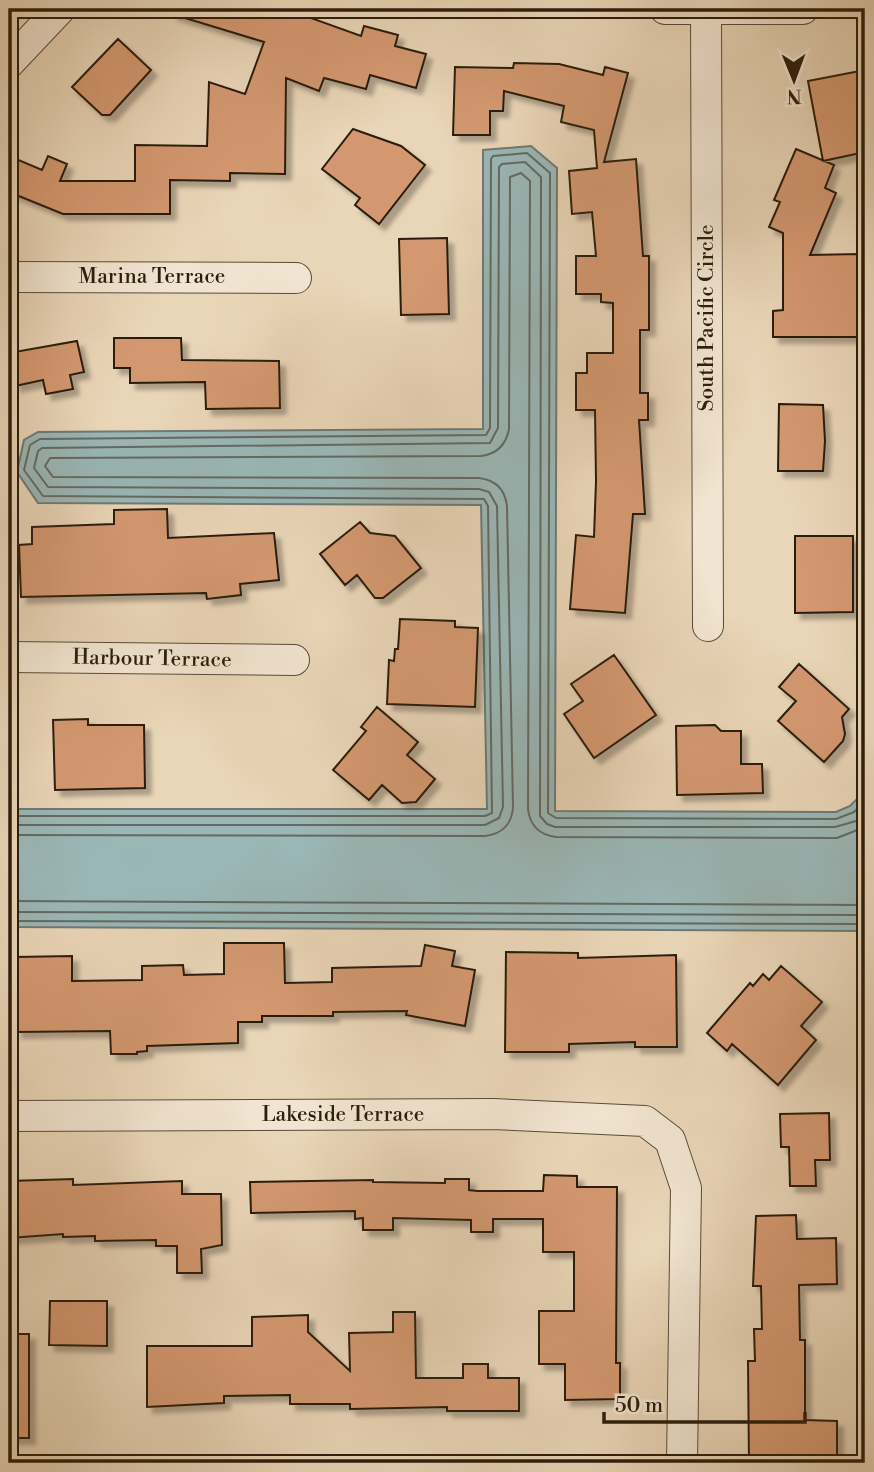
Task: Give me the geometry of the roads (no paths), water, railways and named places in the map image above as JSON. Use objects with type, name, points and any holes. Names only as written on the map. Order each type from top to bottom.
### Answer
[{"type":"street","points":[[9,63],[60,9]]},
{"type":"street","points":[[665,9],[803,9]]},
{"type":"street","name":"South Pacific Circle","points":[[706,10],[708,626]]},
{"type":"street","name":"Marina Terrace","points":[[9,277],[296,278]]},
{"type":"street","name":"Harbour Terrace","points":[[9,657],[294,660]]},
{"type":"street","name":"Lakeside Terrace","points":[[9,1116],[493,1114],[645,1121],[670,1140],[686,1188],[682,1463]]},
{"type":"water","points":[[531,146],[557,168],[555,811],[836,812],[850,806],[860,796],[865,246],[865,1463],[864,931],[9,927],[9,809],[487,809],[481,505],[38,503],[17,472],[24,440],[38,432],[483,429],[483,150]]}]
